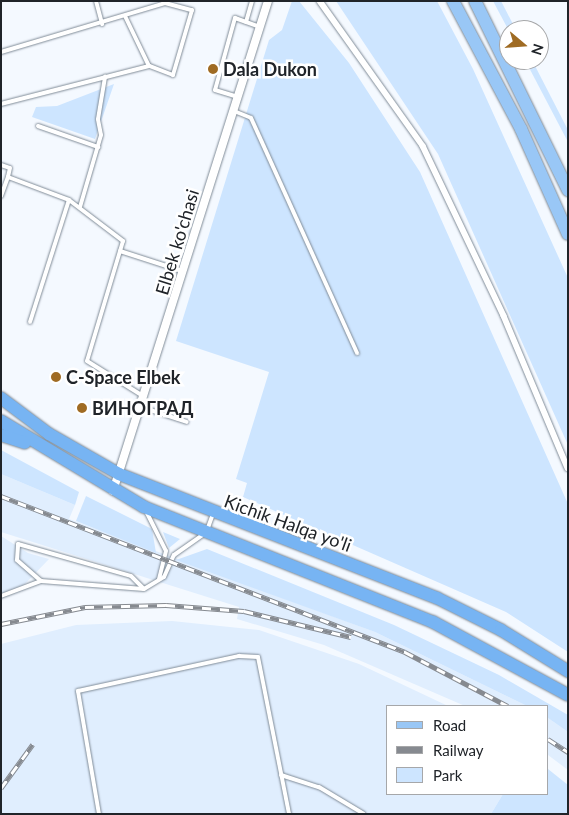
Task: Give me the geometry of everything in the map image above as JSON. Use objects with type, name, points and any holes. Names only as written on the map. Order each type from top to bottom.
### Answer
[{"type":"highway","name":"Kichik Halqa yo'li","points":[[1,398],[49,434],[120,474],[213,514],[437,598],[568,671]]},
{"type":"highway","points":[[1,422],[42,449],[144,507],[433,622],[568,695]]},
{"type":"highway","points":[[1,434],[42,449]]},
{"type":"main road","points":[[453,1],[521,128],[568,234]]},
{"type":"main road","points":[[475,1],[568,190]]},
{"type":"street","name":"Elbek ko'chasi","points":[[113,491],[145,396],[268,1]]},
{"type":"street","points":[[320,1],[423,146],[504,316],[568,468]]},
{"type":"lane","points":[[96,1],[102,24]]},
{"type":"lane","points":[[246,22],[252,1]]},
{"type":"lane","points":[[1,52],[102,24],[165,3],[192,10],[173,75],[149,66],[1,104]]},
{"type":"lane","points":[[125,16],[149,66]]},
{"type":"lane","points":[[238,98],[215,90],[236,18],[260,27]]},
{"type":"lane","points":[[80,207],[98,147],[105,77]]},
{"type":"lane","points":[[234,111],[251,118],[357,352]]},
{"type":"lane","points":[[38,126],[98,147]]},
{"type":"lane","points":[[1,165],[10,168],[1,196]]},
{"type":"lane","points":[[8,177],[69,200],[123,241],[87,361],[145,396]]},
{"type":"lane","points":[[30,322],[69,200]]},
{"type":"lane","points":[[120,251],[184,271]]},
{"type":"lane","points":[[141,407],[187,422]]},
{"type":"lane","points":[[144,507],[166,551],[159,580]]},
{"type":"lane","points":[[1,596],[41,582],[144,589],[159,580],[174,554],[206,533],[213,514]]},
{"type":"lane","points":[[41,582],[17,560],[18,544],[131,576],[144,589]]},
{"type":"lane","points":[[99,814],[78,692],[131,677],[239,656],[258,657],[289,814]]},
{"type":"lane","points":[[281,775],[319,787],[364,814]]},
{"type":"shaded area","points":[[1,474],[75,505],[69,519],[375,632],[525,705],[463,705],[324,645],[237,619],[239,607],[1,532]]},
{"type":"shaded area","points":[[1,536],[28,553],[49,559],[23,586],[1,599]]},
{"type":"shaded area","points":[[172,621],[259,630],[359,664],[446,705],[386,705],[386,795],[502,795],[491,814],[1,814],[1,644],[76,625]]},
{"type":"shaded area","points":[[549,719],[568,732],[568,770],[549,756]]},
{"type":"green space","points":[[292,1],[299,1],[349,63],[420,172],[568,504],[568,652],[506,612],[243,497],[247,483],[236,479],[269,372],[176,341],[269,40],[282,30]]},
{"type":"green space","points":[[336,1],[437,1],[473,69],[568,278],[568,445],[438,154]]},
{"type":"green space","points":[[493,1],[501,1],[511,20],[503,20]]},
{"type":"green space","points":[[530,70],[537,70],[568,130],[568,142]]},
{"type":"green space","points":[[114,84],[95,139],[32,117],[36,107],[57,106]]},
{"type":"green space","points":[[1,450],[79,492],[75,505],[1,474]]},
{"type":"green space","points":[[86,496],[152,529],[156,553],[76,521]]},
{"type":"green space","points":[[163,532],[180,539],[169,548]]},
{"type":"green space","points":[[207,549],[394,625],[499,675],[568,715],[568,732],[549,719],[549,705],[525,705],[375,632],[176,560]]},
{"type":"green space","points":[[549,770],[568,785],[568,814],[491,814],[502,795],[549,795]]},
{"type":"railway","points":[[1,496],[405,652],[506,705]]},
{"type":"railway","points":[[1,624],[85,607],[166,605],[244,611],[351,637]]},
{"type":"railway","points":[[549,740],[568,752]]},
{"type":"railway","points":[[1,788],[33,744]]},
{"type":"place","name":"Dala Dukon","points":[[213,69]]},
{"type":"place","name":"C-Space Elbek","points":[[56,377]]},
{"type":"place","name":"ВИНОГРАД","points":[[82,408]]}]
